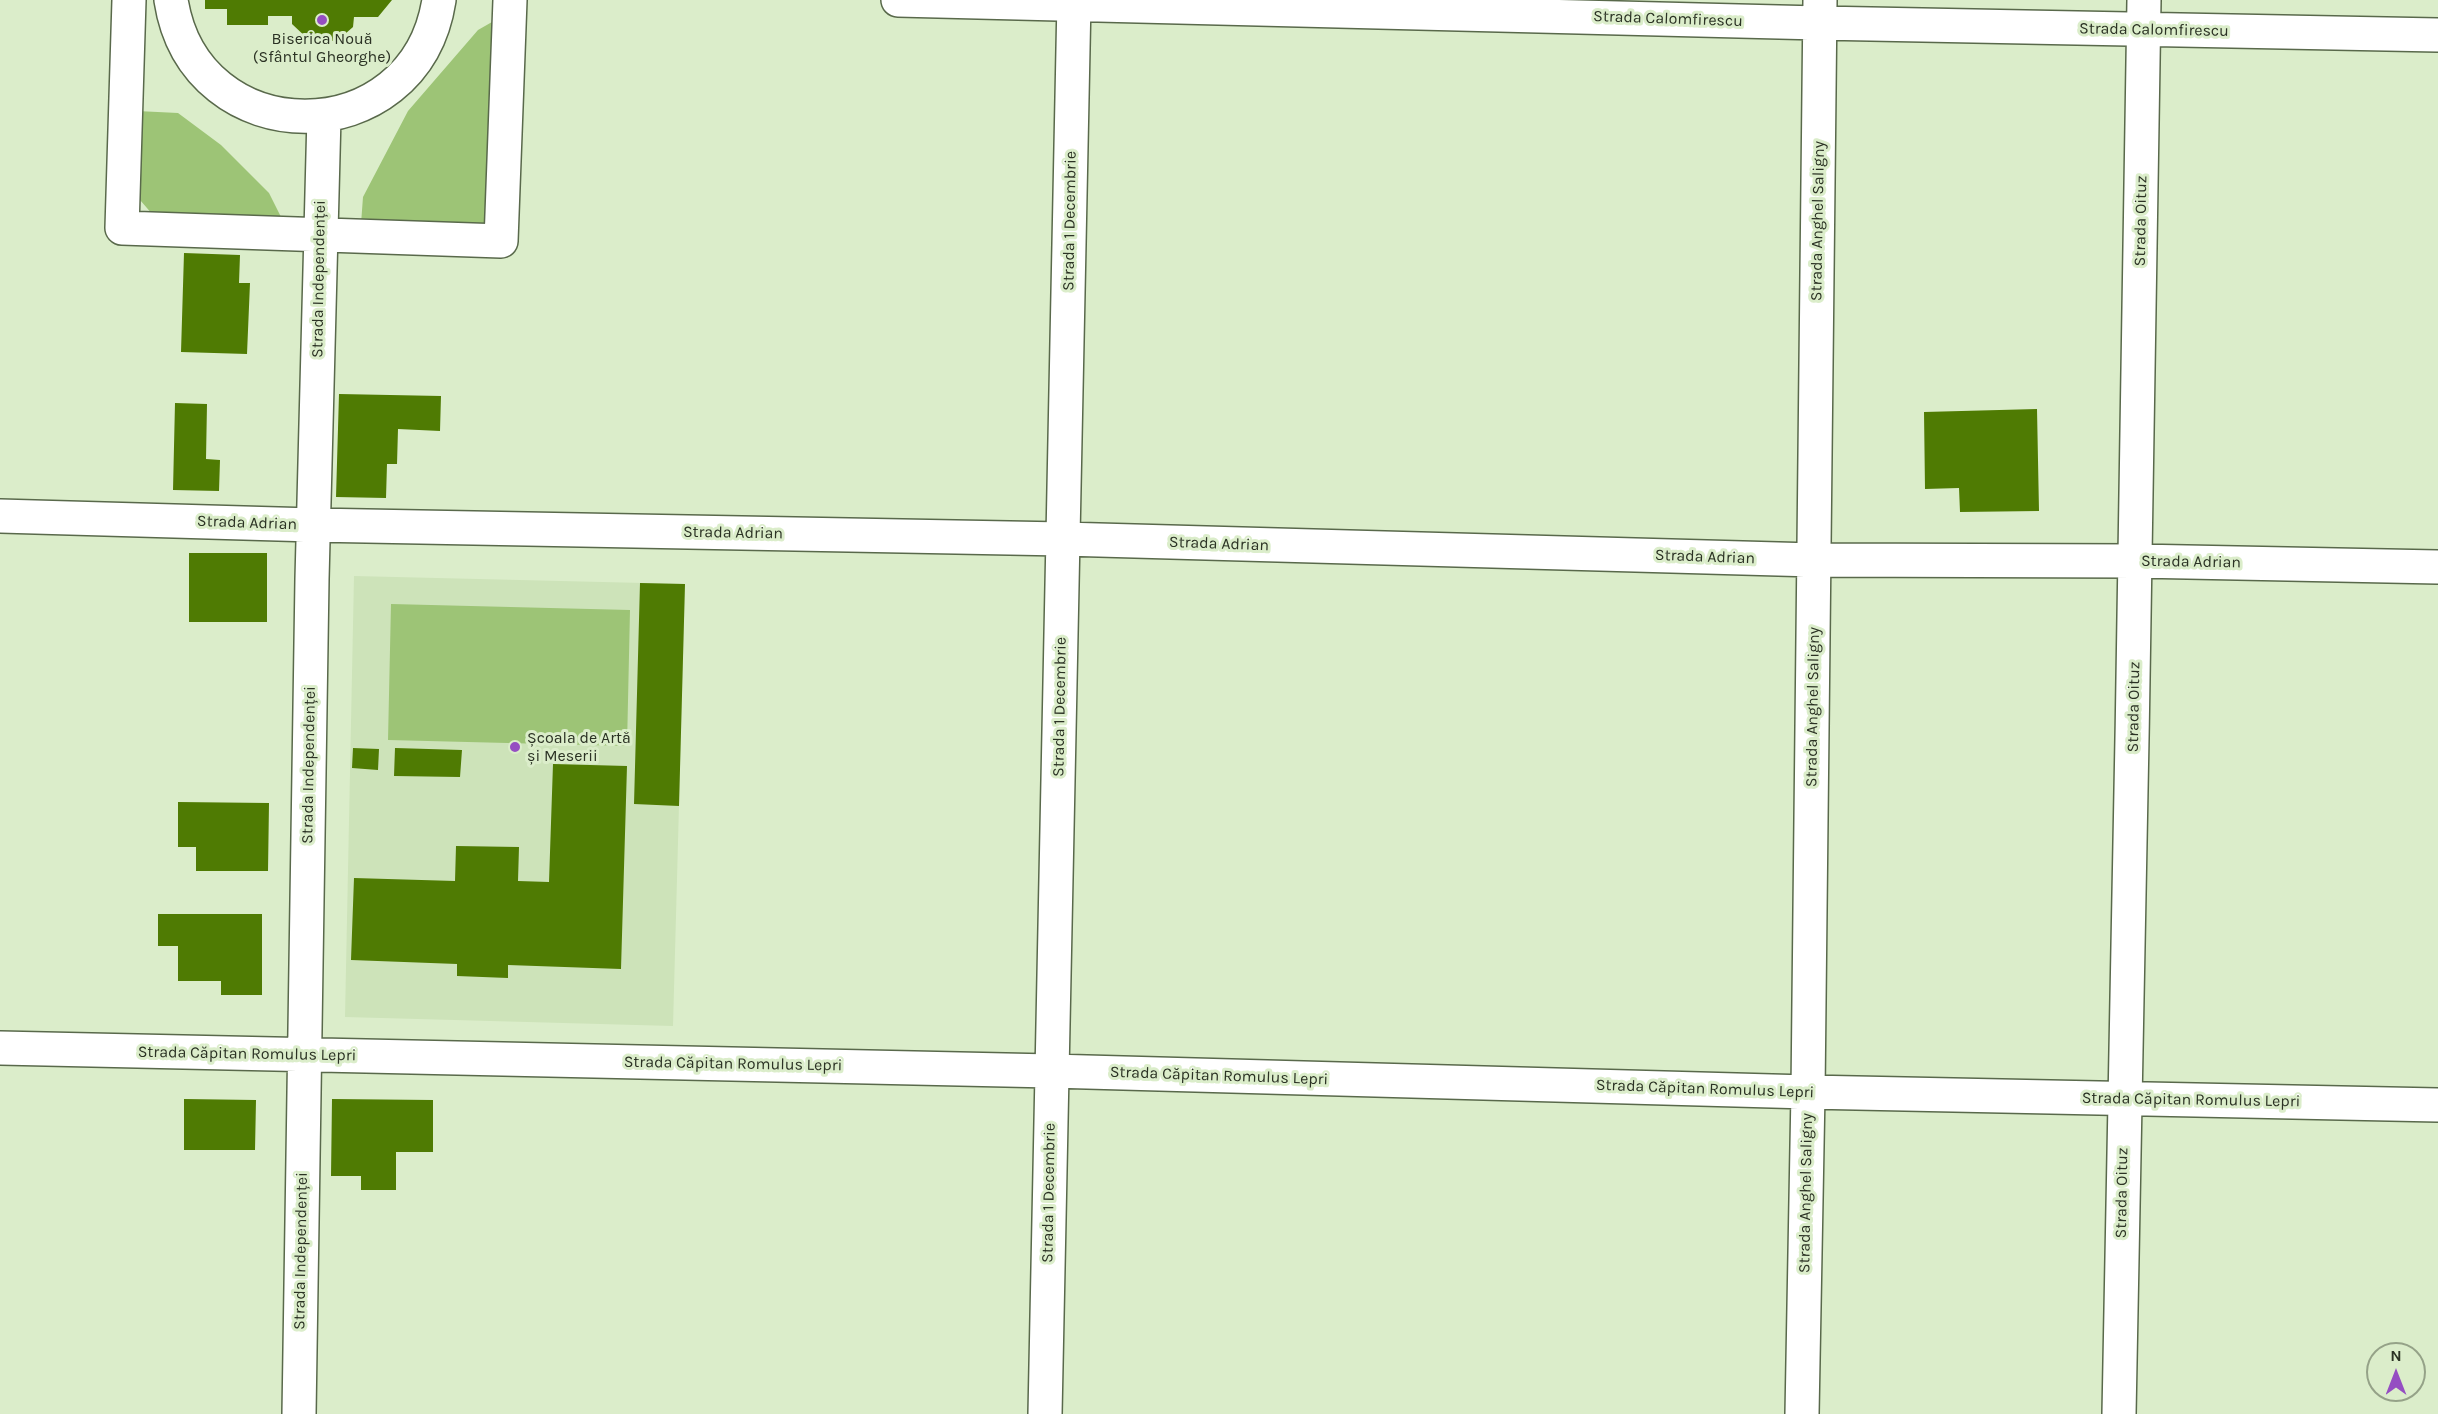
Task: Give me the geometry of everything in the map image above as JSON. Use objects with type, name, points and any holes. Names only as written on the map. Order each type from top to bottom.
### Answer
[{"type":"street","points":[[129,0],[122,228],[501,240],[510,0]]},
{"type":"street","points":[[171,0],[175,25],[197,66],[232,98],[276,115],[324,116],[361,106],[393,86],[418,56],[435,22],[439,0]]},
{"type":"street","name":"Strada Calomfirescu","points":[[898,0],[2144,15],[2438,35]]},
{"type":"street","name":"Strada 1 Decembrie","points":[[1045,1414],[1074,2]]},
{"type":"street","name":"Strada Anghel Saligny","points":[[1802,1414],[1809,1092],[1820,12]]},
{"type":"street","name":"Strada Oituz","points":[[2119,1414],[2137,561],[2144,15]]},
{"type":"street","name":"Strada Independenței","points":[[299,1414],[313,525],[324,116]]},
{"type":"street","name":"Strada Adrian","points":[[0,516],[313,525],[1064,539],[1814,560],[2137,561],[2438,567]]},
{"type":"street","name":"Strada Căpitan Romulus Lepri","points":[[0,1048],[2438,1105]]},
{"type":"shaded area","name":"Școala de Artă și Meserii","points":[[354,576],[685,584],[673,1026],[345,1017]]},
{"type":"green space","points":[[492,22],[488,227],[361,224],[363,197],[408,111],[478,30]]},
{"type":"green space","points":[[137,111],[178,113],[221,145],[269,193],[283,221],[153,215],[134,193]]},
{"type":"green space","points":[[391,604],[630,610],[627,746],[388,740]]},
{"type":"building","name":"Biserica Nouă (Sfântul Gheorghe)","points":[[205,0],[392,0],[378,17],[354,17],[353,27],[337,41],[309,40],[292,24],[292,16],[268,16],[268,25],[227,25],[227,9],[205,9]]},
{"type":"building","points":[[184,253],[240,255],[239,283],[250,283],[247,354],[181,352]]},
{"type":"building","points":[[339,394],[441,396],[440,431],[398,429],[397,464],[387,464],[386,498],[336,497]]},
{"type":"building","points":[[175,403],[207,404],[206,459],[220,460],[219,491],[173,490]]},
{"type":"building","points":[[2037,409],[2039,511],[1960,512],[1959,488],[1925,489],[1924,412]]},
{"type":"building","points":[[189,553],[267,553],[267,622],[189,622]]},
{"type":"building","points":[[640,583],[685,584],[679,806],[634,804]]},
{"type":"building","points":[[353,748],[379,749],[378,770],[352,768]]},
{"type":"building","points":[[395,748],[462,750],[460,777],[394,776]]},
{"type":"building","points":[[553,764],[627,766],[621,969],[508,965],[508,978],[457,976],[457,964],[351,960],[354,878],[455,881],[456,846],[519,847],[518,881],[549,882]]},
{"type":"building","points":[[178,802],[269,803],[268,871],[196,871],[196,847],[178,847]]},
{"type":"building","points":[[158,914],[262,914],[262,995],[221,995],[221,981],[178,981],[178,946],[158,946]]},
{"type":"building","points":[[184,1099],[256,1100],[255,1150],[184,1150]]},
{"type":"building","points":[[332,1099],[433,1100],[433,1152],[396,1152],[396,1190],[361,1190],[361,1176],[331,1176]]},
{"type":"place","name":"Biserica Nouă (Sfântul Gheorghe)","points":[[322,20]]},
{"type":"place","name":"Școala de Artă și Meserii","points":[[515,747]]}]
